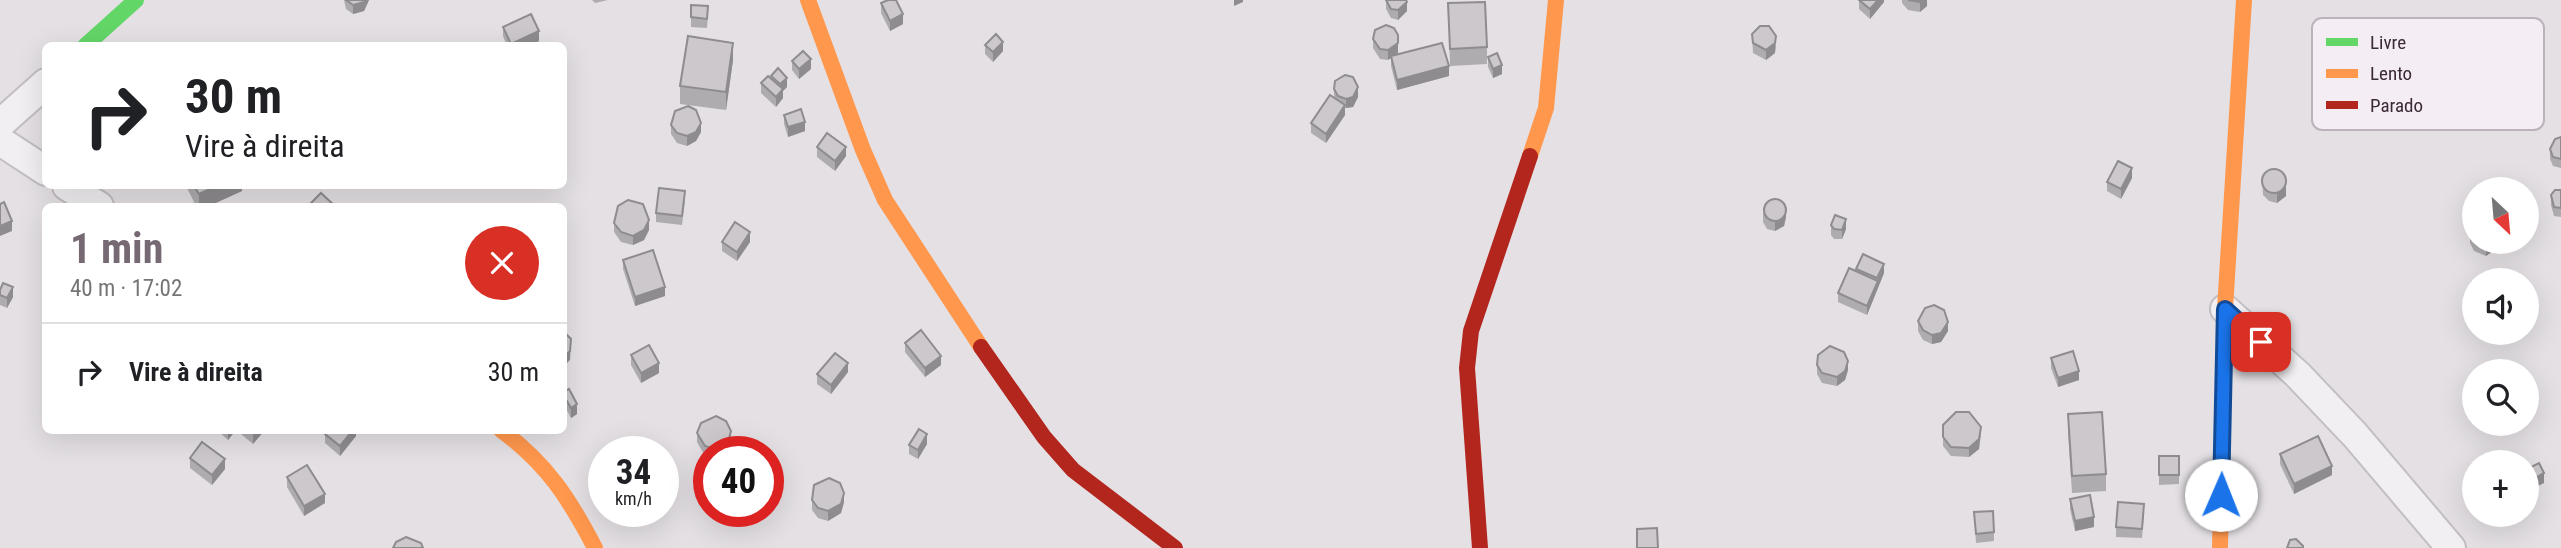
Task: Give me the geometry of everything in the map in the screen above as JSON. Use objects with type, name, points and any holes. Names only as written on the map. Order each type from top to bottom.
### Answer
[{"type":"street","points":[[89,42],[136,0]]},
{"type":"street","points":[[808,0],[863,150],[885,200],[951,305],[1044,437],[1073,470],[1175,548]]},
{"type":"street","points":[[1480,548],[1467,368],[1471,331],[1546,108],[1556,0]]},
{"type":"street","points":[[2220,548],[2225,309],[2244,0]]},
{"type":"street","points":[[0,124],[42,87]]},
{"type":"street","points":[[0,141],[42,168]]},
{"type":"street","points":[[72,189],[94,203]]},
{"type":"street","points":[[2225,309],[2298,375],[2355,435],[2451,548]]},
{"type":"street","points":[[507,434],[534,453],[561,484],[595,548]]},
{"type":"building","points":[[346,0],[365,0],[353,5]]},
{"type":"building","points":[[896,0],[903,14],[890,21],[881,3]]},
{"type":"building","points":[[1386,0],[1407,2],[1398,10],[1391,9]]},
{"type":"building","points":[[1859,0],[1878,0],[1870,9]]},
{"type":"building","points":[[1485,2],[1487,47],[1450,49],[1448,3]]},
{"type":"building","points":[[691,5],[708,6],[707,19],[691,17]]},
{"type":"building","points":[[531,14],[539,31],[510,42],[503,27]]},
{"type":"building","points":[[1386,25],[1394,28],[1398,35],[1398,43],[1388,50],[1380,49],[1373,39],[1375,30]]},
{"type":"building","points":[[1760,26],[1769,26],[1776,36],[1775,43],[1766,50],[1753,43],[1752,34]]},
{"type":"building","points":[[996,34],[1003,42],[993,52],[985,45]]},
{"type":"building","points":[[688,36],[733,43],[726,92],[680,86]]},
{"type":"building","points":[[1442,43],[1449,66],[1397,80],[1391,56]]},
{"type":"building","points":[[803,51],[811,59],[799,69],[792,61]]},
{"type":"building","points":[[1497,53],[1502,65],[1493,69],[1488,57]]},
{"type":"building","points":[[778,68],[787,78],[780,84],[771,76]]},
{"type":"building","points":[[1345,75],[1353,77],[1358,87],[1353,97],[1346,99],[1338,96],[1334,89],[1335,81]]},
{"type":"building","points":[[768,76],[783,89],[776,97],[761,83]]},
{"type":"building","points":[[1330,95],[1345,105],[1326,134],[1311,123]]},
{"type":"building","points":[[688,106],[696,110],[701,123],[696,132],[687,136],[677,133],[671,125],[675,111]]},
{"type":"building","points":[[801,109],[805,122],[788,127],[784,115]]},
{"type":"building","points":[[827,133],[846,147],[835,161],[817,147]]},
{"type":"building","points":[[2561,137],[2561,159],[2553,157],[2550,149],[2555,139]]},
{"type":"building","points":[[2118,161],[2132,168],[2121,189],[2107,182]]},
{"type":"building","points":[[2274,169],[2285,176],[2286,181],[2279,192],[2274,193],[2263,186],[2262,181],[2269,170]]},
{"type":"building","points":[[659,188],[685,191],[682,216],[656,213]]},
{"type":"building","points":[[196,189],[210,189],[199,194]]},
{"type":"building","points":[[2555,190],[2561,190],[2561,208],[2554,207],[2551,195]]},
{"type":"building","points":[[321,193],[332,203],[311,203]]},
{"type":"building","points":[[1775,199],[1783,202],[1786,210],[1783,218],[1775,221],[1767,218],[1764,210],[1767,202]]},
{"type":"building","points":[[628,200],[643,204],[649,220],[644,230],[633,236],[621,232],[614,223],[618,206]]},
{"type":"building","points":[[4,202],[12,221],[0,226],[0,204]]},
{"type":"building","points":[[1835,215],[1846,219],[1842,230],[1834,229],[1831,225]]},
{"type":"building","points":[[735,222],[750,232],[737,252],[722,242]]},
{"type":"building","points":[[653,250],[665,287],[635,297],[623,260]]},
{"type":"building","points":[[1863,254],[1884,264],[1877,278],[1856,269]]},
{"type":"building","points":[[1849,268],[1878,281],[1867,306],[1838,293]]},
{"type":"building","points":[[3,283],[13,287],[7,298],[0,295]]},
{"type":"building","points":[[1934,305],[1944,310],[1948,322],[1941,333],[1932,335],[1923,330],[1918,321],[1925,308]]},
{"type":"building","points":[[921,330],[941,356],[925,368],[905,343]]},
{"type":"building","points":[[567,335],[571,339],[570,351],[567,354]]},
{"type":"building","points":[[649,345],[659,363],[641,373],[631,355]]},
{"type":"building","points":[[1830,346],[1844,352],[1848,361],[1845,371],[1837,377],[1822,373],[1817,365],[1818,355]]},
{"type":"building","points":[[2073,351],[2079,371],[2058,378],[2051,358]]},
{"type":"building","points":[[835,353],[848,363],[831,385],[817,374]]},
{"type":"building","points":[[569,389],[577,404],[571,408],[567,401]]},
{"type":"building","points":[[1956,412],[1969,412],[1981,427],[1979,439],[1969,448],[1951,447],[1943,437],[1943,425]]},
{"type":"building","points":[[2102,412],[2106,474],[2072,476],[2068,414]]},
{"type":"building","points":[[716,416],[726,421],[731,431],[730,436],[699,436],[697,433],[701,423]]},
{"type":"building","points":[[919,429],[927,434],[918,450],[909,445]]},
{"type":"building","points":[[325,434],[350,434],[340,446]]},
{"type":"building","points":[[2318,436],[2332,466],[2294,484],[2280,454]]},
{"type":"building","points":[[202,442],[225,459],[212,475],[190,458]]},
{"type":"building","points":[[2159,456],[2179,456],[2179,475],[2159,475]]},
{"type":"building","points":[[2539,463],[2544,473],[2539,476]]},
{"type":"building","points":[[307,465],[325,494],[304,506],[287,477]]},
{"type":"building","points":[[829,478],[840,483],[844,493],[841,504],[828,511],[818,508],[812,500],[814,485]]},
{"type":"building","points":[[2090,495],[2094,517],[2075,521],[2070,499]]},
{"type":"building","points":[[2118,502],[2144,504],[2142,529],[2116,527]]},
{"type":"building","points":[[1993,511],[1994,532],[1976,534],[1974,512]]},
{"type":"building","points":[[1657,528],[1658,548],[1637,548],[1637,529]]},
{"type":"building","points":[[406,537],[421,543],[423,548],[393,548],[396,542]]},
{"type":"building","points":[[2296,539],[2303,548],[2287,548],[2290,540]]},
{"type":"traffic: fast","points":[[89,42],[136,0]]},
{"type":"traffic: slow","points":[[808,0],[863,150],[885,200],[981,347]]},
{"type":"traffic: slow","points":[[1530,156],[1546,108],[1556,0]]},
{"type":"traffic: slow","points":[[2220,548],[2225,309],[2244,0]]},
{"type":"traffic: slow","points":[[506,434],[556,483],[595,548]]},
{"type":"traffic: jam","points":[[1480,548],[1467,368],[1471,331],[1530,156]]},
{"type":"traffic: jam","points":[[981,347],[1044,437],[1073,470],[1175,548]]},
{"type":"route","points":[[2221,495],[2225,309],[2261,342]]}]
